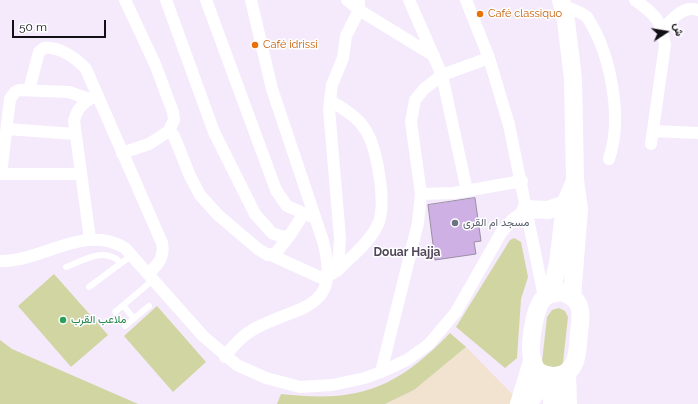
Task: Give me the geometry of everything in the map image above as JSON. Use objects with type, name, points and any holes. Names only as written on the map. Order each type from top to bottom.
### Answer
[{"type":"main road","points":[[561,2],[566,21],[573,79],[575,180],[579,216],[572,297]]},
{"type":"main road","points":[[556,375],[537,370],[532,361],[531,351],[536,309],[548,295],[558,263],[565,204],[575,180]]},
{"type":"main road","points":[[526,209],[548,210],[565,204]]},
{"type":"main road","points":[[528,404],[556,375],[573,366],[576,359],[580,315],[578,305],[572,297],[562,292],[548,295]]},
{"type":"main road","points":[[518,404],[532,361]]},
{"type":"main road","points":[[552,404],[556,375]]},
{"type":"main road","points":[[556,375],[568,404]]},
{"type":"street","points":[[122,152],[145,145],[169,131],[174,120],[173,112],[155,64],[125,0]]},
{"type":"street","points":[[166,0],[214,132],[252,208],[262,223],[272,233],[283,237],[290,235]]},
{"type":"street","points":[[206,0],[276,190],[287,206],[310,215]]},
{"type":"street","points":[[251,0],[272,89],[310,215],[328,258],[331,275]]},
{"type":"street","points":[[347,0],[359,5],[434,56]]},
{"type":"street","points":[[408,0],[442,75],[467,191]]},
{"type":"street","points":[[466,0],[488,58],[509,125],[522,181],[526,209],[548,295]]},
{"type":"street","points":[[635,0],[656,17],[663,29],[665,45],[651,144]]},
{"type":"street","points":[[561,2],[587,17],[608,67],[616,126],[609,160]]},
{"type":"street","points":[[225,357],[241,338],[254,329],[307,307],[316,301],[331,275],[340,238],[330,100],[332,85],[343,58],[346,36],[359,5]]},
{"type":"street","points":[[663,29],[683,11],[688,9],[698,10]]},
{"type":"street","points":[[29,90],[39,52],[46,47],[56,49],[78,60],[91,78],[94,97],[122,152],[162,244],[163,255],[161,262],[151,276]]},
{"type":"street","points":[[380,372],[418,223],[421,194],[411,122],[415,100],[424,89],[442,75],[488,58]]},
{"type":"street","points":[[81,174],[1,174],[10,99],[15,92],[29,90],[69,92],[94,97]]},
{"type":"street","points":[[90,239],[75,134],[76,113],[94,97]]},
{"type":"street","points":[[330,100],[358,120],[370,137],[375,154],[383,203],[378,224],[373,234],[331,275]]},
{"type":"street","points":[[7,129],[75,134]]},
{"type":"street","points":[[169,131],[174,136],[194,186],[210,207],[258,249],[271,255],[331,275]]},
{"type":"street","points":[[653,131],[698,134]]},
{"type":"street","points":[[421,194],[467,191],[487,186],[522,181]]},
{"type":"street","points":[[0,261],[16,260],[90,239],[114,242],[125,248],[132,255],[203,336],[225,357],[237,365],[266,378],[300,387],[348,382],[380,372],[407,360],[438,335],[456,312],[501,233],[512,220],[526,209]]},
{"type":"street","points":[[271,255],[276,253],[290,235],[310,215]]},
{"type":"lane","points":[[66,267],[97,255],[112,256],[121,263]]},
{"type":"lane","points":[[89,287],[132,255]]},
{"type":"lane","points":[[115,312],[151,276]]},
{"type":"lane","points":[[123,305],[134,319]]},
{"type":"lane","points":[[125,326],[149,306]]},
{"type":"shaded area","points":[[466,347],[522,404],[385,404],[414,390]]},
{"type":"green space","points":[[514,238],[521,242],[528,277],[521,299],[517,358],[505,368],[456,327],[510,240]]},
{"type":"green space","name":"ملاعب القرب","points":[[54,274],[108,335],[71,367],[18,306]]},
{"type":"green space","name":"ملاعب القرب","points":[[157,306],[206,362],[173,392],[124,336]]},
{"type":"green space","points":[[559,308],[565,311],[568,317],[563,362],[560,368],[546,369],[542,362],[547,317],[552,310]]},
{"type":"green space","points":[[450,333],[466,347],[414,390],[385,404],[277,404],[281,394],[332,396],[374,388],[393,379],[412,367]]},
{"type":"green space","points":[[0,340],[12,349],[138,404],[0,404]]},
{"type":"building","name":"مسجد ام القرى","points":[[475,198],[481,241],[474,242],[476,254],[435,260],[428,205]]},
{"type":"place","name":"Café classiquo","points":[[480,14]]},
{"type":"place","name":"Café idrissi","points":[[255,45]]},
{"type":"place","name":"مسجد ام القرى","points":[[455,223]]},
{"type":"place","name":"ملاعب القرب","points":[[63,320]]},
{"type":"district","name":"Douar Hajja","points":[[407,252]]}]
